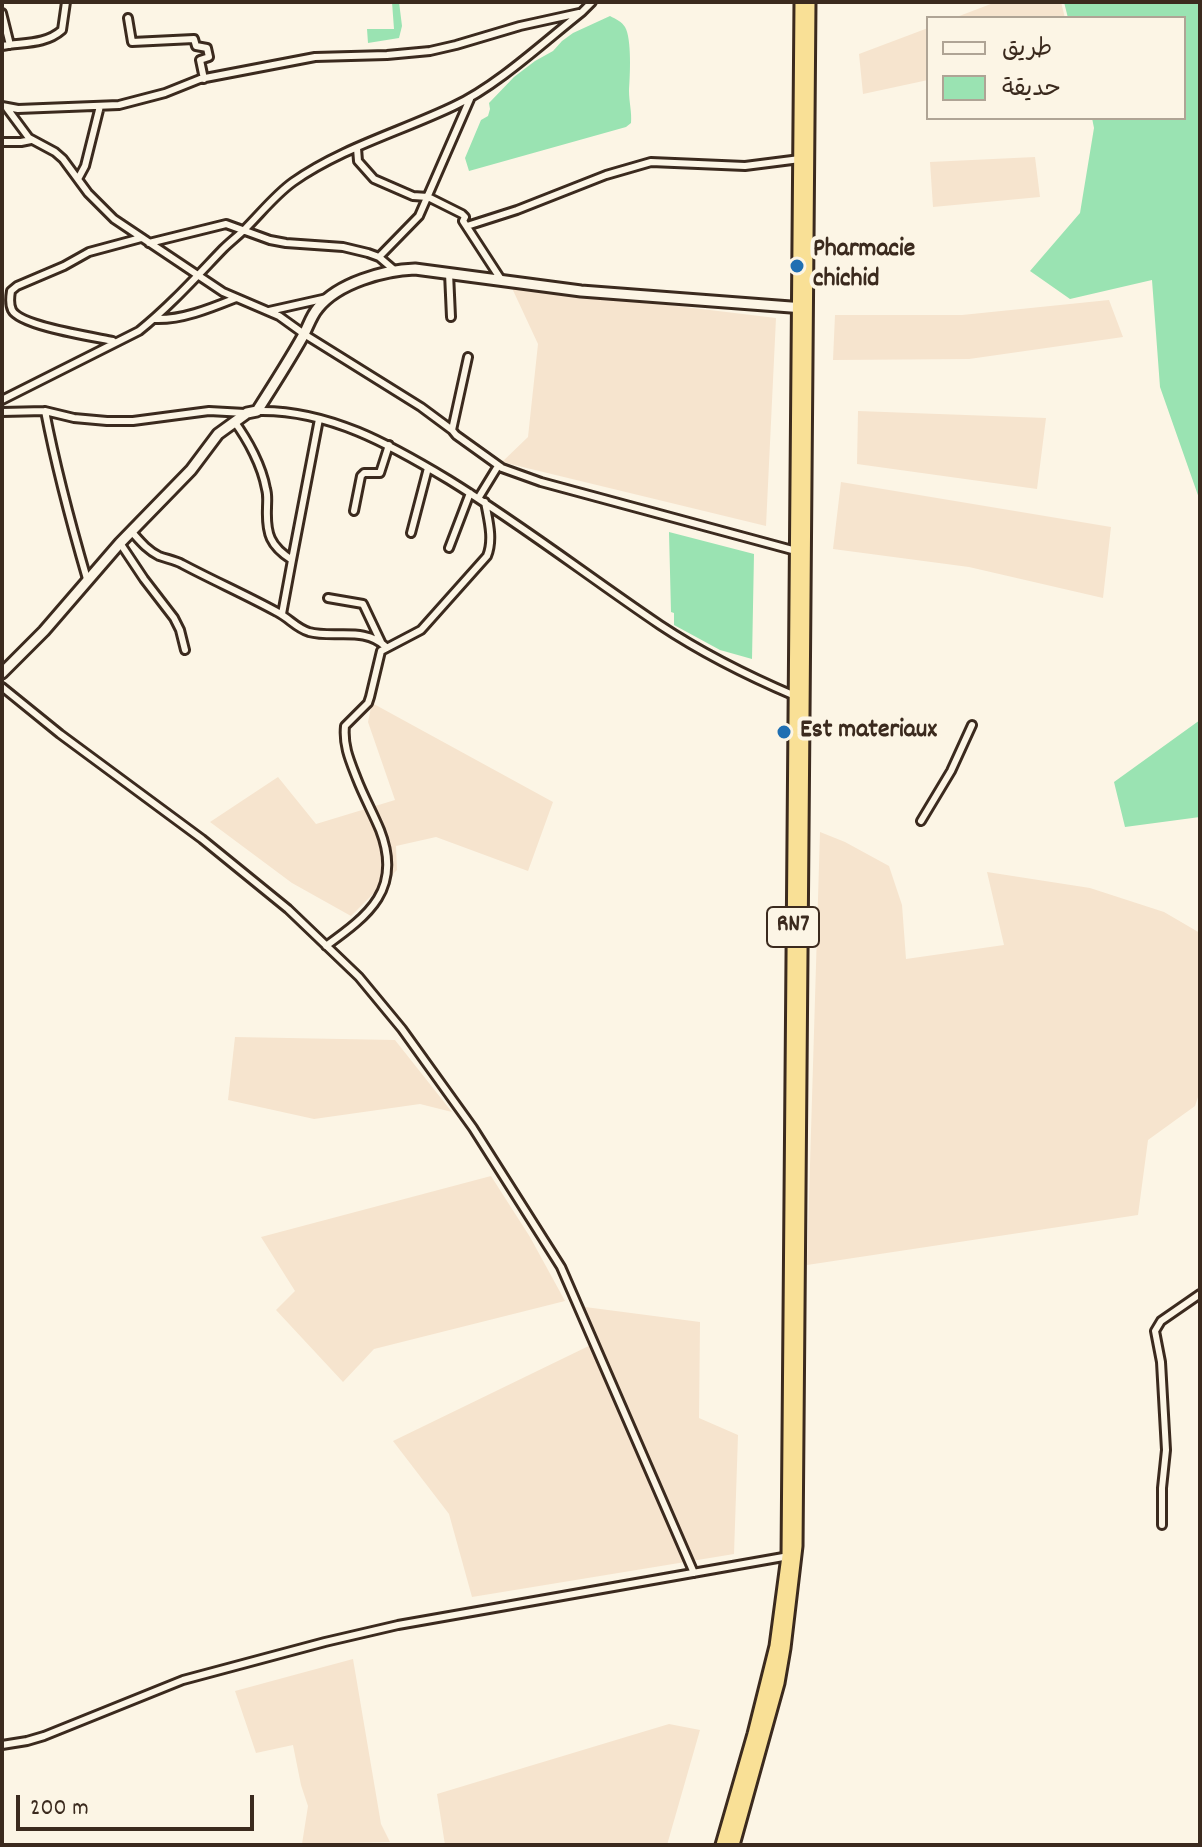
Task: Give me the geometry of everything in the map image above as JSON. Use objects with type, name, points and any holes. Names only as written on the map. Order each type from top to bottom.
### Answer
[{"type":"highway","name":"RN7","points":[[733,1845],[778,1683],[784,1648],[791,1556],[803,971],[801,2]]},
{"type":"highway","name":"RN7","points":[[722,1845],[776,1646],[791,1556],[796,551],[809,2]]},
{"type":"street","points":[[2,13],[6,46],[42,41],[62,30],[66,2]]},
{"type":"street","points":[[2,400],[130,336],[155,319],[291,184],[316,167],[470,97],[500,77],[592,2]]},
{"type":"street","points":[[4,106],[18,109],[119,105],[144,100],[204,79],[315,57],[430,51],[582,12]]},
{"type":"street","points":[[128,18],[132,42],[194,39],[196,46],[207,48],[209,57],[200,60],[204,79]]},
{"type":"street","points":[[379,257],[419,216],[470,97]]},
{"type":"street","points":[[4,106],[31,140],[55,152],[106,212],[141,238],[236,298],[279,316],[421,407],[498,466],[541,482],[796,551]]},
{"type":"street","points":[[78,179],[85,166],[100,106]]},
{"type":"street","points":[[2,142],[31,140]]},
{"type":"street","points":[[357,148],[358,161],[374,179],[405,193],[428,197],[462,214],[465,217],[463,221],[502,281]]},
{"type":"street","points":[[467,226],[606,175],[651,162],[745,166],[800,159]]},
{"type":"street","points":[[149,243],[226,224],[286,243],[346,248],[379,257],[393,269]]},
{"type":"street","points":[[115,342],[35,323],[13,312],[6,300],[17,286],[89,252],[141,238]]},
{"type":"street","points":[[2,673],[191,470],[218,434],[252,412],[304,334],[316,310],[340,290],[393,269],[415,269],[581,291],[803,308]]},
{"type":"street","points":[[449,273],[451,317]]},
{"type":"street","points":[[155,319],[195,312],[236,298]]},
{"type":"street","points":[[269,311],[327,298]]},
{"type":"street","points":[[452,430],[468,357]]},
{"type":"street","points":[[45,411],[60,482],[87,579]]},
{"type":"street","points":[[2,412],[45,411],[74,418],[133,421],[209,411],[275,411],[319,419],[368,435],[482,500],[662,626],[738,670],[795,696]]},
{"type":"street","points":[[282,614],[319,419]]},
{"type":"street","points":[[234,421],[247,441],[267,492],[266,526],[271,541],[292,560]]},
{"type":"street","points":[[354,511],[361,476],[364,473],[380,473],[389,445]]},
{"type":"street","points":[[326,946],[363,917],[386,886],[388,874],[381,834],[347,754],[345,731],[349,721],[368,703],[384,645],[421,630],[487,556],[490,538],[482,500],[498,466]]},
{"type":"street","points":[[411,533],[428,468]]},
{"type":"street","points":[[449,548],[470,493]]},
{"type":"street","points":[[131,531],[143,545],[160,556],[282,614],[299,628],[313,633],[366,636],[384,645]]},
{"type":"street","points":[[120,543],[174,618],[185,650]]},
{"type":"street","points":[[328,598],[363,604],[384,645]]},
{"type":"street","points":[[2,687],[202,839],[288,909],[370,988],[432,1068],[552,1251],[569,1283],[694,1573]]},
{"type":"street","points":[[921,821],[951,771],[972,725]]},
{"type":"street","points":[[1162,1525],[1166,1450],[1161,1362],[1155,1331],[1161,1321],[1200,1294]]},
{"type":"street","points":[[2,1745],[53,1733],[183,1680],[325,1642],[398,1625],[791,1556]]},
{"type":"shaded area","points":[[996,2],[1061,2],[1064,16],[959,16]]},
{"type":"shaded area","points":[[926,29],[926,80],[863,94],[859,54]]},
{"type":"shaded area","points":[[1035,157],[1040,197],[933,207],[930,162]]},
{"type":"shaded area","points":[[511,286],[776,318],[766,526],[502,462],[528,437],[538,344]]},
{"type":"shaded area","points":[[1109,300],[1123,337],[969,359],[833,360],[835,315],[962,315]]},
{"type":"shaded area","points":[[858,411],[1046,418],[1037,489],[857,464]]},
{"type":"shaded area","points":[[841,482],[1111,527],[1103,598],[969,567],[833,549]]},
{"type":"shaded area","points":[[372,703],[553,802],[528,871],[436,837],[396,846],[397,870],[351,916],[292,883],[210,822],[278,777],[316,824],[395,800],[368,722]]},
{"type":"shaded area","points":[[820,832],[889,866],[902,905],[906,959],[1004,945],[987,872],[1090,888],[1164,912],[1200,933],[1200,1091],[1195,1106],[1148,1140],[1138,1215],[807,1265]]},
{"type":"shaded area","points":[[235,1037],[395,1040],[452,1112],[420,1104],[314,1119],[228,1100]]},
{"type":"shaded area","points":[[491,1176],[530,1237],[565,1301],[374,1349],[343,1382],[276,1310],[295,1291],[261,1237]]},
{"type":"shaded area","points":[[585,1307],[700,1322],[699,1418],[738,1435],[734,1554],[472,1597],[449,1514],[393,1441],[599,1341]]},
{"type":"shaded area","points":[[353,1659],[381,1824],[390,1842],[302,1844],[308,1806],[293,1745],[256,1753],[235,1691]]},
{"type":"shaded area","points":[[669,1724],[700,1730],[667,1845],[445,1845],[437,1794]]},
{"type":"green space","points":[[392,2],[399,2],[402,26],[399,38],[368,43],[367,29],[394,29]]},
{"type":"green space","points":[[1064,2],[1200,2],[1200,501],[1160,387],[1152,280],[1070,299],[1030,271],[1080,213],[1094,128],[1092,120],[1186,120],[1186,16],[1068,16]]},
{"type":"green space","points":[[610,16],[624,25],[629,40],[631,123],[626,127],[469,171],[465,158],[481,120],[488,116],[489,103],[514,77],[553,51],[573,33]]},
{"type":"green space","points":[[669,532],[754,554],[752,659],[720,650],[674,625]]},
{"type":"green space","points":[[1200,720],[1200,817],[1125,827],[1114,782]]},
{"type":"place","name":"Pharmacie chichid","points":[[797,266]]},
{"type":"place","name":"Est materiaux","points":[[784,732]]}]
